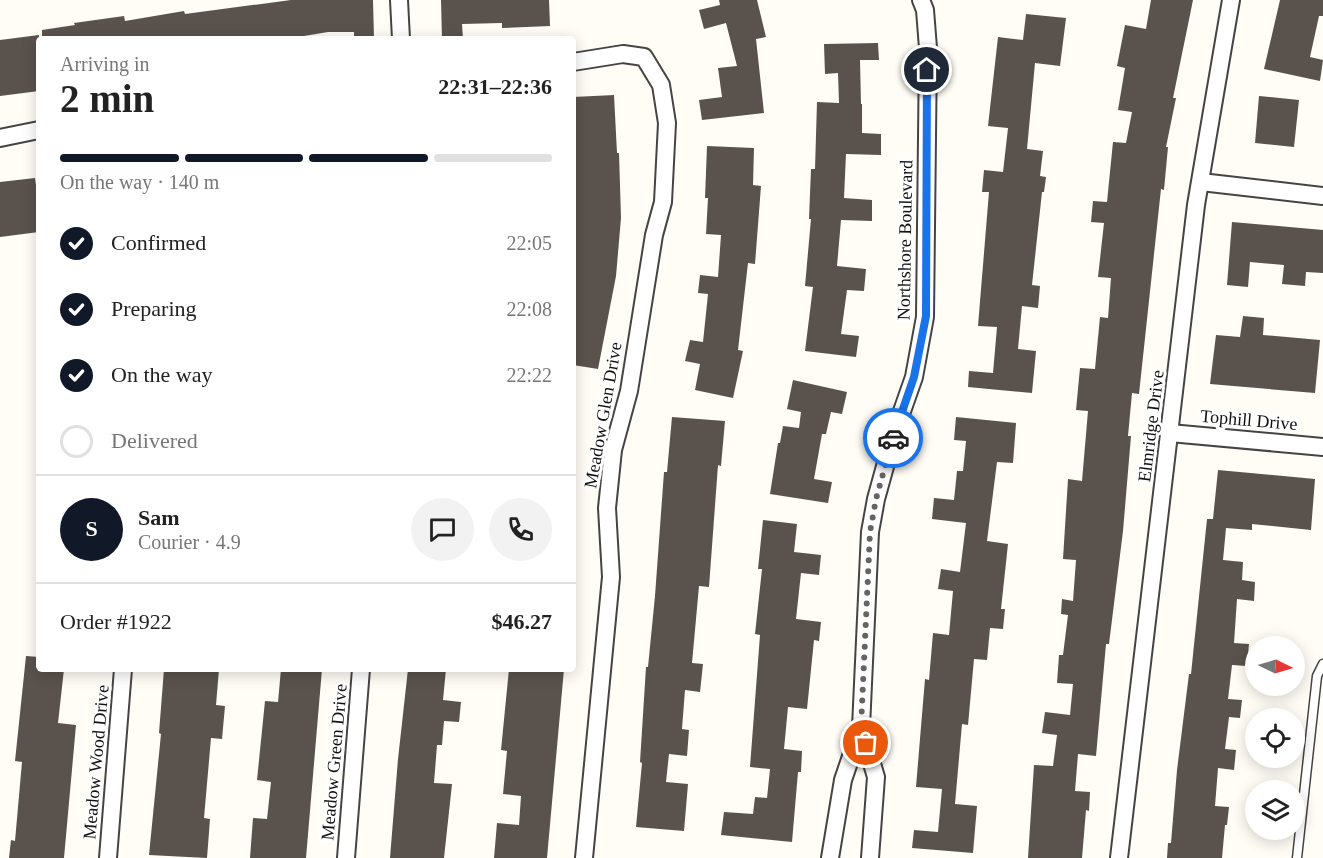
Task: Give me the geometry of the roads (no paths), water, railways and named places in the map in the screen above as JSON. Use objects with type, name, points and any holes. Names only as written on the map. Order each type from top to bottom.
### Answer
[{"type":"street","points":[[399,0],[401,36]]},
{"type":"street","name":"Northshore Boulevard","points":[[830,858],[843,780],[861,727],[870,532],[876,499],[894,434],[914,377],[926,316],[928,48],[925,10],[921,0]]},
{"type":"street","name":"Elmridge Drive","points":[[1119,858],[1196,205],[1231,0]]},
{"type":"street","name":"Meadow Glen Drive","points":[[576,62],[623,54],[644,57],[661,85],[667,123],[663,202],[654,235],[629,391],[613,450],[607,508],[611,577],[584,858]]},
{"type":"street","points":[[0,138],[36,131]]},
{"type":"street","points":[[1201,182],[1323,196]]},
{"type":"street","name":"Tophill Drive","points":[[1170,433],[1323,447]]},
{"type":"street","name":"Meadow Wood Drive","points":[[108,858],[123,672]]},
{"type":"street","name":"Meadow Green Drive","points":[[346,858],[362,672]]},
{"type":"street","name":"Northshore Boulevard","points":[[861,727],[876,777],[870,858]]},
{"type":"lane","points":[[1298,858],[1317,676],[1323,664]]}]
